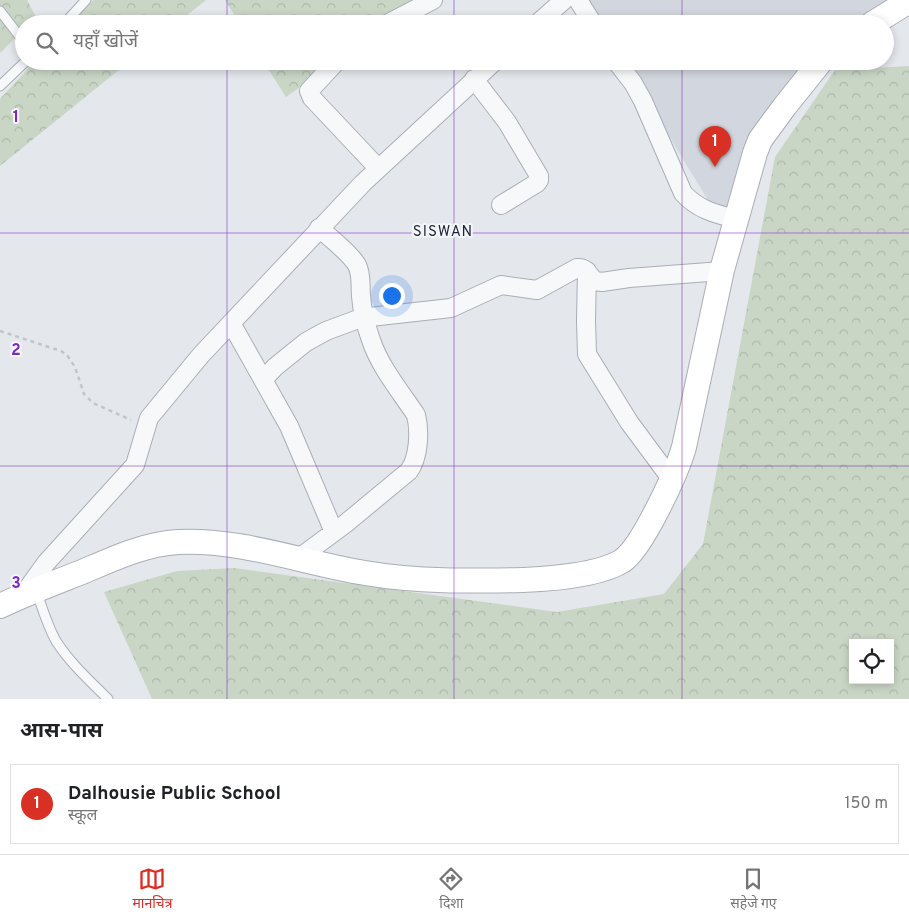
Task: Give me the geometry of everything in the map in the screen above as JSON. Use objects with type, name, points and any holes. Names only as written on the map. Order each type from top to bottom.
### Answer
[{"type":"main road","points":[[886,15],[909,1]]},
{"type":"main road","points":[[0,606],[30,592],[132,552],[162,544],[202,542],[299,558],[386,576],[474,581],[548,579],[589,572],[622,561],[638,546],[678,466],[684,447],[722,271],[757,147],[785,106],[814,70]]},
{"type":"street","points":[[404,15],[433,0]]},
{"type":"street","points":[[547,15],[564,0]]},
{"type":"street","points":[[578,0],[587,15]]},
{"type":"street","points":[[328,70],[309,91],[312,98],[378,168]]},
{"type":"street","points":[[30,592],[46,563],[135,465],[146,426],[151,416],[201,355],[319,228],[378,168],[485,70]]},
{"type":"street","points":[[623,70],[643,101],[683,193],[698,207],[736,219]]},
{"type":"street","points":[[474,80],[507,122],[539,176],[537,183],[501,205]]},
{"type":"street","points":[[299,558],[404,477],[415,460],[418,431],[416,415],[375,350],[364,318],[360,296],[361,282],[357,266],[319,228]]},
{"type":"street","points":[[263,380],[289,355],[306,342],[326,331],[361,318],[451,308],[501,285],[537,290],[577,268],[582,268],[595,280],[602,282],[629,278],[722,271]]},
{"type":"street","points":[[587,271],[586,337],[588,354],[629,422],[672,480]]},
{"type":"street","points":[[231,323],[289,426],[334,532]]},
{"type":"lane","points":[[72,15],[86,0]]},
{"type":"lane","points":[[0,12],[15,31]]},
{"type":"lane","points":[[0,86],[17,70]]},
{"type":"lane","points":[[30,592],[56,641],[67,657],[108,699]]},
{"type":"path","points":[[0,332],[61,351],[67,355],[75,367],[88,399],[93,403],[146,426]]},
{"type":"shaded area","points":[[584,0],[890,0],[866,15],[593,15]]},
{"type":"shaded area","points":[[628,70],[801,70],[772,103],[753,130],[729,207],[711,205]]},
{"type":"green space","points":[[0,0],[27,0],[35,15],[15,15],[15,38],[0,53]]},
{"type":"green space","points":[[93,0],[206,0],[187,15],[79,15]]},
{"type":"green space","points":[[225,0],[425,0],[404,15],[234,15]]},
{"type":"green space","points":[[909,66],[909,699],[152,699],[104,592],[177,571],[234,568],[557,612],[664,594],[703,544],[775,157],[835,70],[894,70],[894,67]]},
{"type":"green space","points":[[27,70],[119,70],[0,166],[0,99]]},
{"type":"green space","points":[[269,70],[324,70],[286,97]]},
{"type":"place","name":"Dalhousie Public School","points":[[715,167]]},
{"type":"district","name":"SISWAN","points":[[443,232]]}]
